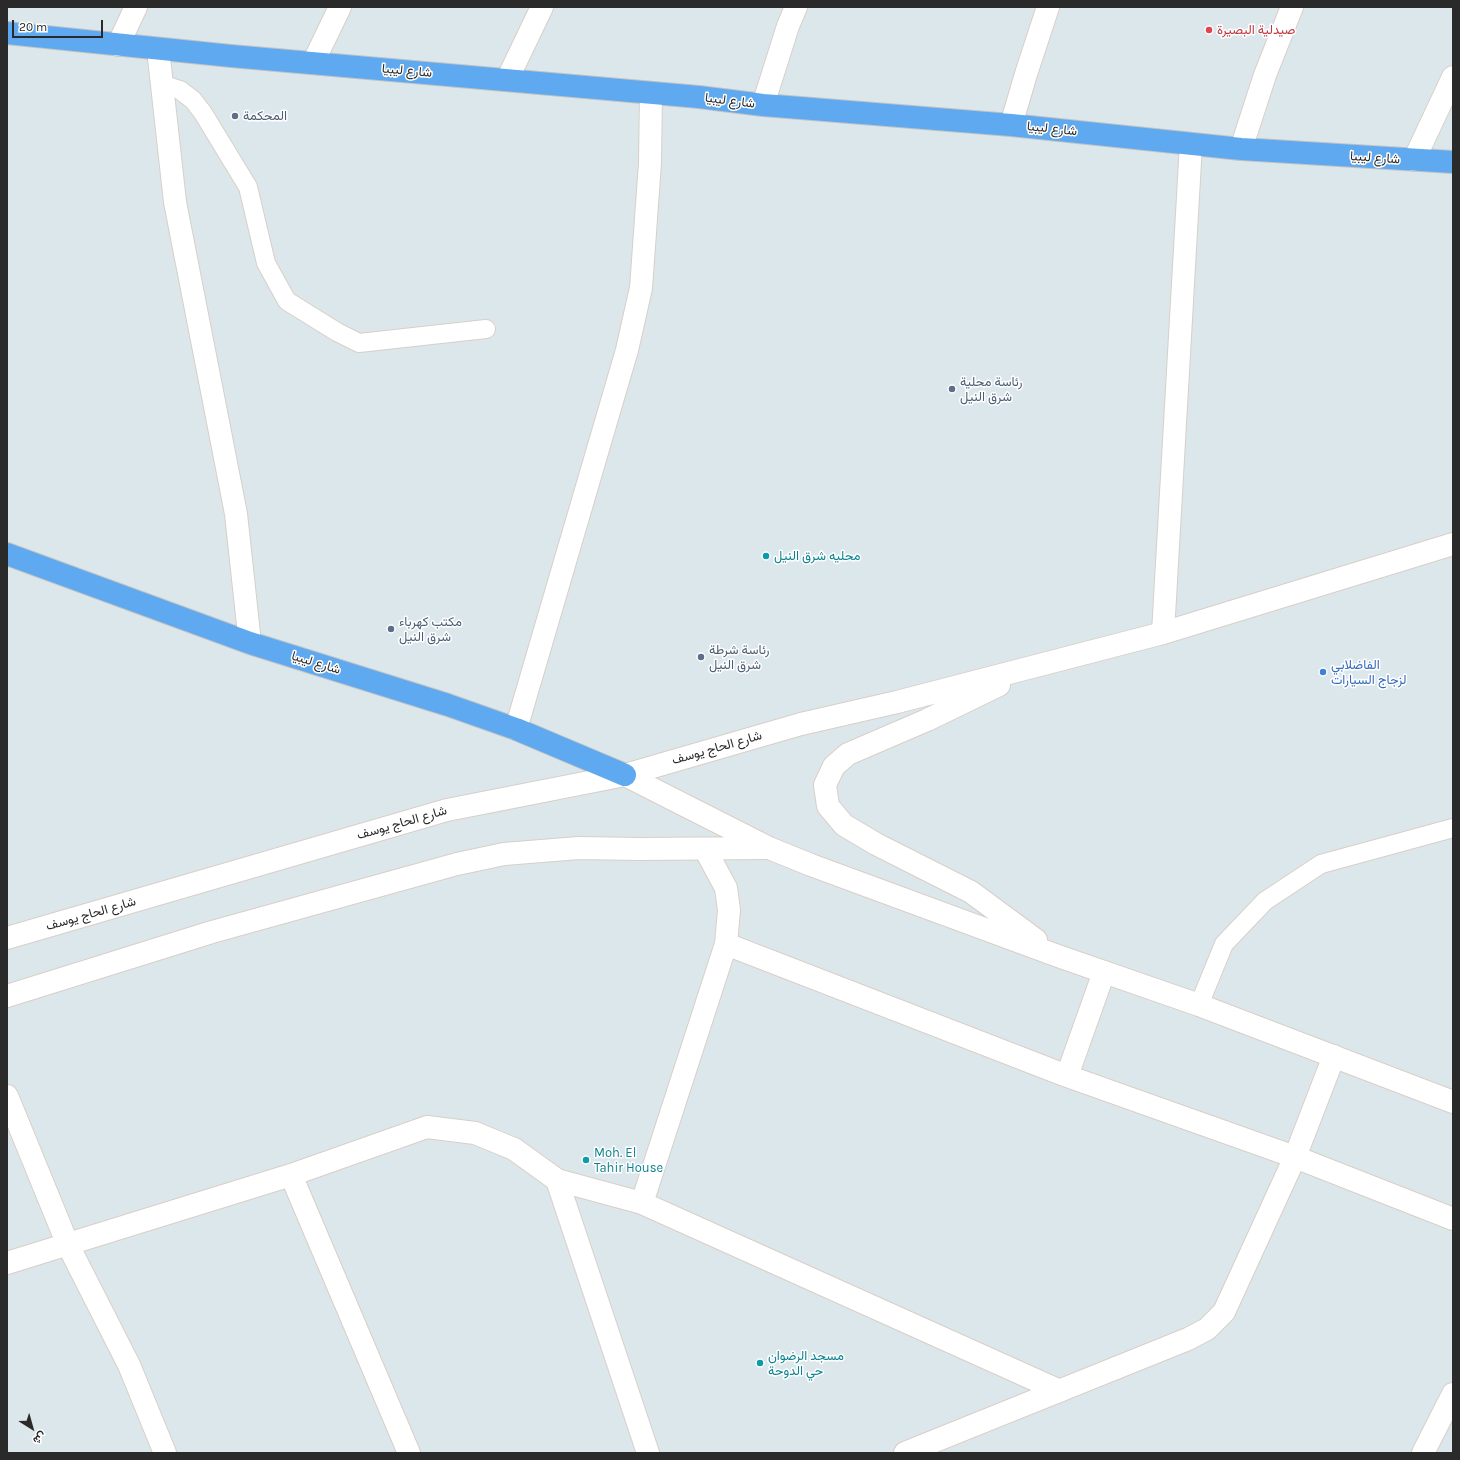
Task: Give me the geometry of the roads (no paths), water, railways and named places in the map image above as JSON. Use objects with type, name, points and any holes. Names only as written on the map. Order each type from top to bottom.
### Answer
[{"type":"main road","name":"شارع ليبيا","points":[[7,33],[158,49],[651,93],[763,105],[1011,125],[1241,149],[1453,162]]},
{"type":"main road","name":"شارع ليبيا","points":[[7,554],[250,643],[432,700],[516,729],[624,775]]},
{"type":"street","points":[[118,45],[136,7]]},
{"type":"street","points":[[312,63],[340,7]]},
{"type":"street","points":[[506,80],[542,7]]},
{"type":"street","points":[[763,105],[788,26],[796,7]]},
{"type":"street","points":[[1011,125],[1048,7]]},
{"type":"street","points":[[1241,149],[1265,75],[1292,7]]},
{"type":"street","points":[[158,49],[175,202],[236,514],[250,643]]},
{"type":"street","points":[[1414,160],[1453,77]]},
{"type":"street","points":[[516,729],[627,350],[641,288],[650,163],[651,93]]},
{"type":"street","points":[[1163,633],[1191,144]]},
{"type":"street","points":[[1058,956],[970,892],[876,844],[844,825],[828,806],[825,785],[834,766],[848,754],[926,720],[1047,662],[1163,633],[1453,544]]},
{"type":"street","name":"شارع الحاج يوسف","points":[[7,938],[447,810],[624,775],[801,724],[897,702],[1047,662]]},
{"type":"street","points":[[624,775],[769,848],[810,865],[1058,956],[1199,1005],[1453,1102]]},
{"type":"street","points":[[7,996],[212,932],[457,864],[504,854],[579,848],[769,848]]},
{"type":"street","points":[[642,1203],[726,944],[729,910],[726,888],[705,849]]},
{"type":"street","points":[[726,944],[1067,1076],[1295,1157],[1453,1219]]},
{"type":"street","points":[[1067,1076],[1104,972]]},
{"type":"street","points":[[905,1453],[1188,1339],[1207,1329],[1224,1312],[1295,1157],[1334,1056]]},
{"type":"street","points":[[7,1096],[68,1245],[130,1365],[165,1453]]},
{"type":"street","points":[[7,1263],[291,1175],[428,1127],[475,1133],[514,1148],[557,1180],[642,1203],[1060,1391]]},
{"type":"street","points":[[291,1175],[409,1453]]},
{"type":"street","points":[[557,1180],[648,1453]]},
{"type":"street","points":[[1423,1453],[1453,1394]]},
{"type":"lane","points":[[161,84],[180,90],[193,100],[248,187],[266,263],[287,301],[337,332],[359,343],[486,329]]},
{"type":"lane","points":[[1199,1005],[1224,944],[1265,901],[1321,864],[1453,828]]},
{"type":"place","name":"صيدلية البصيرة","points":[[1209,30]]},
{"type":"place","name":"المحكمة","points":[[235,116]]},
{"type":"place","name":"رئاسة محلية شرق النيل","points":[[952,389]]},
{"type":"place","name":"محليه شرق النيل","points":[[766,556]]},
{"type":"place","name":"مكتب كهرباء شرق النيل","points":[[391,629]]},
{"type":"place","name":"رئاسة شرطة شرق النيل","points":[[701,657]]},
{"type":"place","name":"الفاضلابي لزجاج السيارات","points":[[1323,672]]},
{"type":"place","name":"Moh. El Tahir House","points":[[586,1160]]},
{"type":"place","name":"مسجد الرضوان حي الدوحة","points":[[760,1363]]}]
